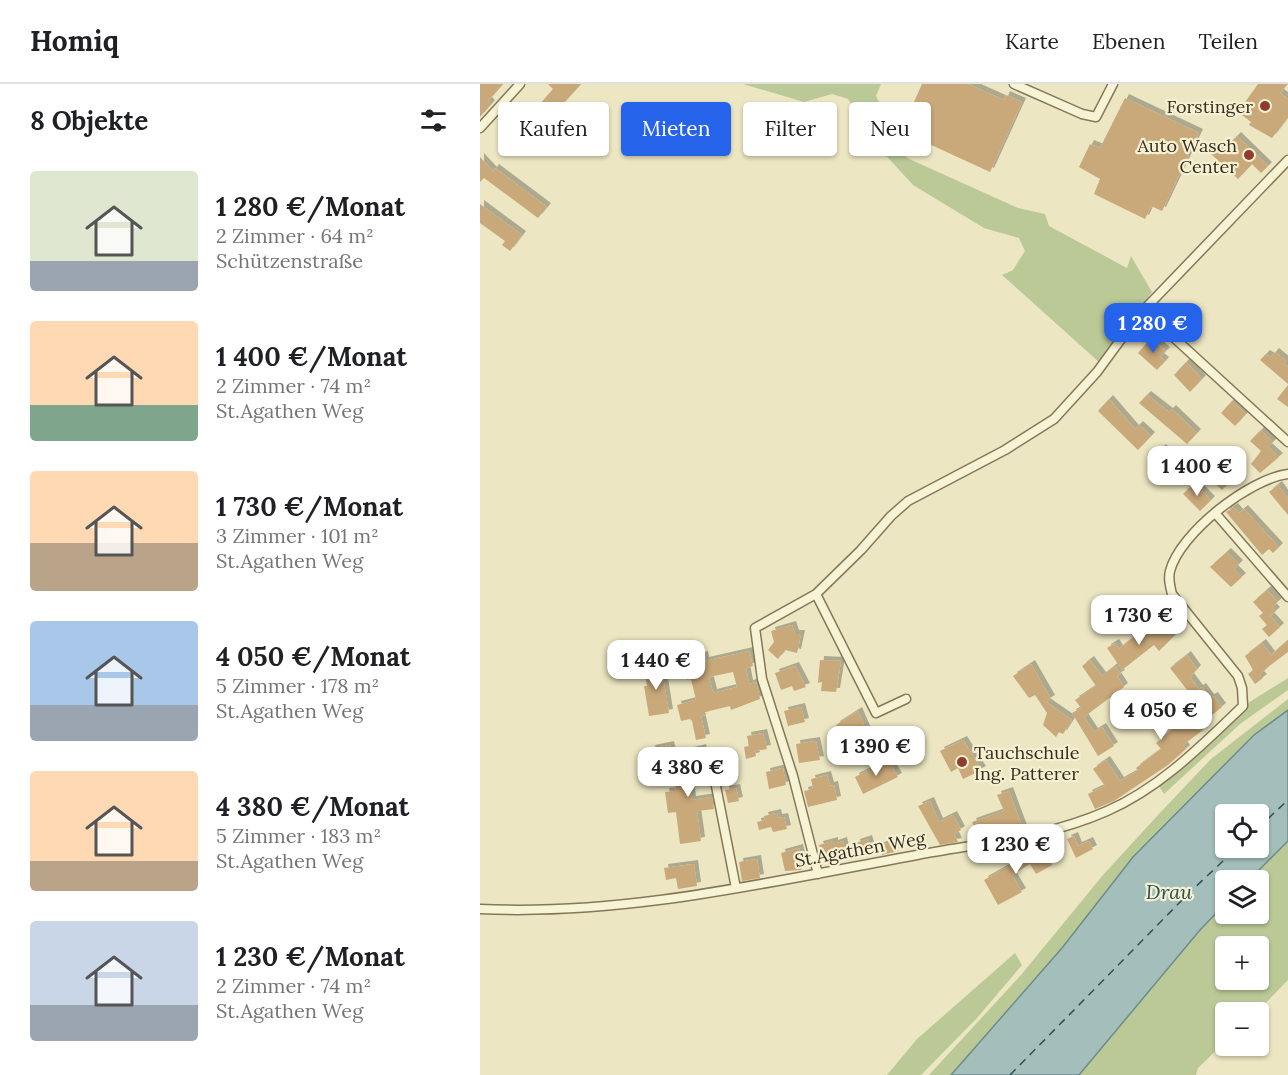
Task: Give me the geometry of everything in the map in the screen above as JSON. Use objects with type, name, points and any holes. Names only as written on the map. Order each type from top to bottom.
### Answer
[{"type":"street","points":[[480,128],[520,84]]},
{"type":"street","points":[[1014,84],[1082,114],[1096,117],[1113,84]]},
{"type":"street","points":[[818,874],[793,776],[762,679],[755,628],[816,594],[908,501],[1005,450],[1054,419],[1097,372],[1138,316],[1288,160]]},
{"type":"street","points":[[1138,316],[1151,321],[1171,334],[1288,442]]},
{"type":"street","name":"St.Agathen Weg","points":[[480,909],[527,911],[614,907],[1020,838],[1099,814],[1159,782],[1243,706],[1242,688],[1238,676],[1172,594],[1169,582],[1174,562],[1193,535],[1239,492],[1264,479],[1288,474]]},
{"type":"street","points":[[1216,514],[1288,597]]},
{"type":"street","points":[[816,594],[876,713],[906,699]]},
{"type":"street","points":[[699,778],[712,776],[715,781],[736,888]]},
{"type":"green space","points":[[743,84],[881,84],[876,96],[879,102],[850,102],[848,99],[832,94],[804,102]]},
{"type":"green space","points":[[886,156],[906,156],[1018,208],[1045,214],[1049,226],[1127,268],[1131,256],[1152,292],[1100,363],[1002,275],[1013,270],[1025,251],[1019,238],[984,228],[913,185]]},
{"type":"green space","points":[[1288,678],[1288,690],[1240,724],[1164,794],[1159,786],[1248,703]]},
{"type":"green space","points":[[1288,699],[1288,710],[1254,735],[1133,857],[1062,948],[951,1075],[929,1075],[1021,975],[1103,875],[1211,759]]},
{"type":"green space","points":[[1288,841],[1288,980],[1267,1002],[1215,1002],[1215,1052],[1198,1068],[1196,1075],[1079,1075],[1215,914],[1215,924],[1269,924],[1269,870],[1259,870]]},
{"type":"green space","points":[[1015,953],[1022,965],[977,1018],[921,1075],[887,1075],[917,1039]]},
{"type":"water","name":"Drau","points":[[1288,710],[1288,841],[1259,870],[1215,870],[1215,914],[1079,1075],[951,1075],[1062,948],[1133,857],[1254,735]]},
{"type":"building","points":[[480,84],[503,84],[488,101],[491,104],[480,117]]},
{"type":"building","points":[[548,84],[581,84],[565,102],[542,102],[553,89]]},
{"type":"building","points":[[922,84],[968,84],[1004,100],[1006,95],[1022,102],[990,172],[931,145],[931,102],[914,102]]},
{"type":"building","name":"Forstinger","points":[[1258,84],[1287,84],[1280,93],[1288,99],[1288,117],[1272,138],[1249,125],[1251,122],[1238,112]]},
{"type":"building","points":[[1125,98],[1199,133],[1162,211],[1151,206],[1145,219],[1094,194],[1100,179],[1079,167],[1090,144],[1100,148]]},
{"type":"building","points":[[1237,136],[1268,166],[1261,173],[1252,164],[1238,179],[1211,154],[1218,147],[1222,151]]},
{"type":"building","points":[[480,157],[493,171],[495,168],[547,207],[538,218],[484,178],[480,182]]},
{"type":"building","points":[[480,204],[522,235],[510,251],[502,245],[505,241],[480,223]]},
{"type":"building","points":[[1151,338],[1166,351],[1160,357],[1165,361],[1157,370],[1138,353]]},
{"type":"building","points":[[1275,352],[1286,361],[1284,364],[1288,367],[1288,384],[1260,360],[1266,354],[1271,357]]},
{"type":"building","points":[[1186,362],[1202,379],[1190,392],[1174,375]]},
{"type":"building","points":[[1288,385],[1288,407],[1277,399]]},
{"type":"building","points":[[1147,395],[1169,412],[1172,409],[1197,433],[1187,444],[1139,403]]},
{"type":"building","points":[[1109,399],[1135,429],[1139,425],[1151,436],[1138,450],[1098,411]]},
{"type":"building","points":[[1232,401],[1246,414],[1235,426],[1221,413]]},
{"type":"building","points":[[1261,430],[1273,442],[1268,447],[1279,457],[1260,473],[1251,464],[1261,451],[1250,441]]},
{"type":"building","points":[[1162,448],[1177,467],[1168,477],[1150,460]]},
{"type":"building","points":[[1214,461],[1228,473],[1223,478],[1229,483],[1222,490],[1203,473]]},
{"type":"building","points":[[1194,483],[1211,500],[1200,511],[1183,494]]},
{"type":"building","points":[[1278,485],[1288,499],[1288,515],[1269,492]]},
{"type":"building","points":[[1234,507],[1239,513],[1244,509],[1279,547],[1273,553],[1269,549],[1262,555],[1226,512]]},
{"type":"building","points":[[1227,552],[1239,564],[1234,569],[1242,577],[1231,587],[1210,567]]},
{"type":"building","points":[[1267,590],[1278,602],[1272,607],[1276,611],[1270,616],[1280,627],[1269,637],[1262,629],[1267,625],[1259,616],[1263,613],[1253,602]]},
{"type":"building","points":[[1159,624],[1172,638],[1159,651],[1154,645],[1122,670],[1107,648],[1115,643],[1119,649],[1143,629],[1148,634]]},
{"type":"building","points":[[792,625],[795,634],[801,634],[797,653],[785,650],[778,659],[768,650],[774,642],[771,631]]},
{"type":"building","points":[[1288,640],[1288,652],[1268,667],[1260,675],[1263,678],[1255,684],[1248,674],[1253,670],[1245,656],[1262,643],[1271,655]]},
{"type":"building","points":[[749,651],[753,666],[746,668],[749,684],[756,682],[760,699],[731,710],[730,706],[705,712],[706,715],[701,716],[706,738],[696,740],[692,721],[690,719],[681,721],[677,705],[696,700],[691,679],[687,680],[686,659],[704,655],[705,661]],"holes":[[[733,672],[737,687],[713,693],[709,677]]]},
{"type":"building","points":[[1187,655],[1197,669],[1190,677],[1199,689],[1202,687],[1210,698],[1214,696],[1222,707],[1200,725],[1203,730],[1183,745],[1186,749],[1168,765],[1114,801],[1095,809],[1088,794],[1105,786],[1093,769],[1106,760],[1120,781],[1138,771],[1136,768],[1161,749],[1156,743],[1173,729],[1163,716],[1172,709],[1183,724],[1198,713],[1187,697],[1191,695],[1170,668]]},
{"type":"building","points":[[820,660],[841,661],[836,692],[821,691],[822,682],[818,683]]},
{"type":"building","points":[[1090,660],[1102,676],[1115,666],[1121,674],[1117,676],[1124,687],[1084,717],[1094,732],[1102,727],[1114,746],[1098,756],[1072,713],[1081,708],[1075,700],[1096,686],[1082,666]]},
{"type":"building","points":[[661,664],[669,713],[649,716],[644,686],[647,686],[644,667]]},
{"type":"building","points":[[1031,664],[1051,699],[1046,702],[1072,720],[1063,734],[1059,732],[1056,737],[1043,725],[1047,713],[1035,695],[1029,698],[1013,676]]},
{"type":"building","points":[[795,666],[806,687],[794,691],[792,686],[781,690],[775,673]]},
{"type":"building","points":[[801,707],[805,722],[788,726],[784,711]]},
{"type":"building","points":[[858,711],[867,732],[854,738],[856,741],[846,746],[836,725]]},
{"type":"building","points":[[913,731],[919,744],[895,759],[891,751],[901,746],[898,738]]},
{"type":"building","points":[[763,733],[767,749],[755,751],[756,756],[746,759],[744,747],[749,746],[747,736]]},
{"type":"building","name":"Tauchschule Ing. Patterer","points":[[963,740],[982,770],[963,779],[958,768],[951,772],[940,751]]},
{"type":"building","points":[[816,741],[820,760],[799,763],[796,744]]},
{"type":"building","points":[[670,745],[673,758],[655,762],[651,749]]},
{"type":"building","points":[[702,748],[706,765],[693,769],[695,784],[690,785],[692,800],[712,797],[714,809],[697,811],[701,841],[680,844],[676,812],[668,813],[665,792],[676,791],[674,777],[684,776],[678,754]]},
{"type":"building","points":[[888,760],[898,777],[863,794],[855,777]]},
{"type":"building","points":[[783,768],[786,785],[769,789],[766,772]]},
{"type":"building","points":[[827,775],[830,786],[834,785],[837,800],[808,807],[804,791],[813,789],[811,779]]},
{"type":"building","points":[[736,788],[739,801],[728,803],[725,790]]},
{"type":"building","points":[[1009,791],[1023,829],[1001,834],[999,831],[979,838],[972,822],[1004,811],[997,795]]},
{"type":"building","points":[[930,801],[939,822],[953,815],[961,830],[954,834],[958,842],[940,845],[918,806]]},
{"type":"building","points":[[777,813],[778,818],[784,817],[787,829],[773,832],[771,827],[759,830],[757,822],[765,820],[764,816]]},
{"type":"building","points":[[1074,836],[1078,846],[1089,841],[1093,849],[1076,858],[1067,839]]},
{"type":"building","points":[[868,839],[872,853],[860,857],[856,843]]},
{"type":"building","points":[[834,841],[834,844],[843,841],[845,850],[838,852],[839,858],[824,862],[819,845]]},
{"type":"building","points":[[893,841],[898,851],[882,855],[878,847]]},
{"type":"building","points":[[1041,847],[1052,865],[1036,874],[1030,864],[1012,875],[1022,892],[998,905],[984,880],[1018,861],[1016,858]]},
{"type":"building","points":[[799,848],[803,866],[801,870],[785,871],[781,853]]},
{"type":"building","points":[[757,859],[760,878],[742,881],[739,862]]},
{"type":"building","points":[[694,864],[697,886],[678,889],[676,878],[666,880],[664,868]]},
{"type":"ferry route","points":[[1269,818],[1288,800]]},
{"type":"ferry route","points":[[1010,1075],[1226,858]]},
{"type":"place","name":"Forstinger","points":[[1265,106]]},
{"type":"place","name":"Auto Wasch Center","points":[[1249,155]]},
{"type":"place","name":"Tauchschule Ing. Patterer","points":[[962,762]]}]
